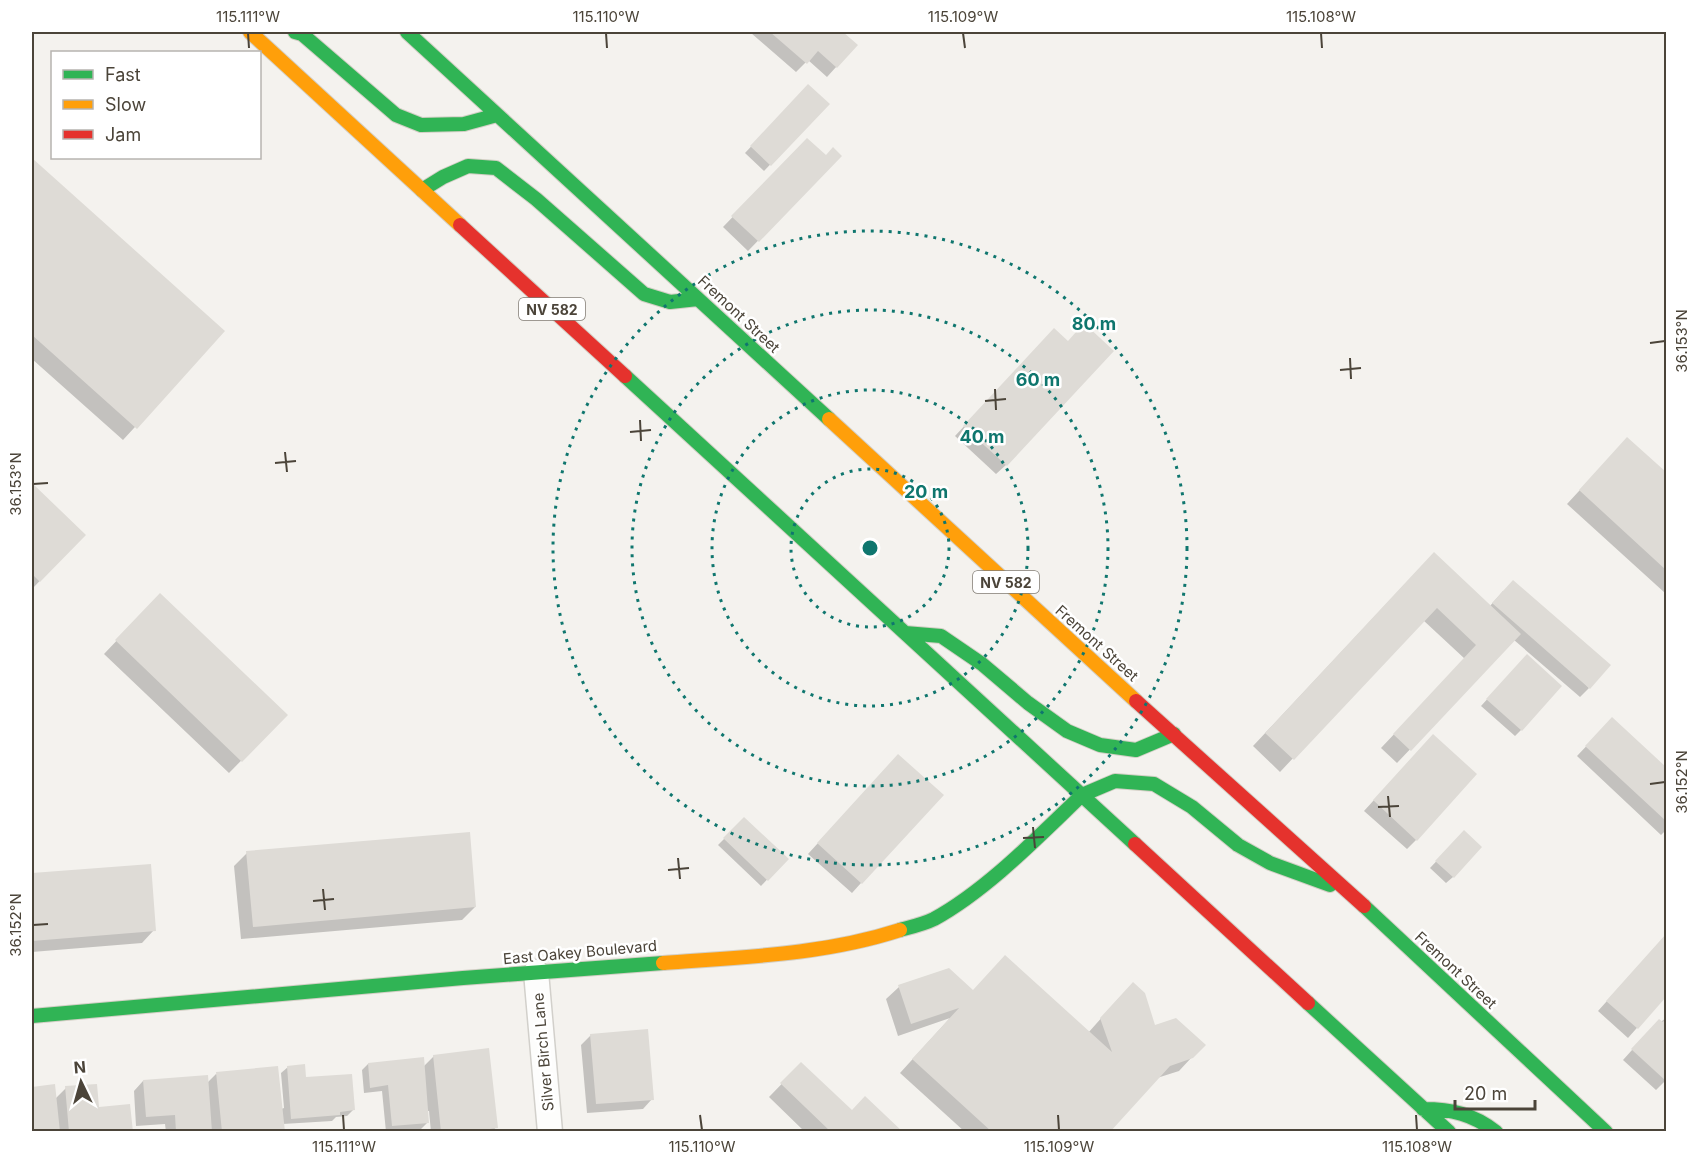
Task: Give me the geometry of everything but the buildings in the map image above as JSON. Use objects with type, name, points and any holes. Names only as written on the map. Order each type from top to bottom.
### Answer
[{"type":"main road","name":"NV 582","points":[[250,32],[1449,1131]]},
{"type":"main road","points":[[296,32],[302,34],[396,115],[421,125],[464,124],[497,115]]},
{"type":"main road","name":"Fremont Street","points":[[406,32],[1349,892],[1606,1131]]},
{"type":"main road","points":[[422,190],[443,177],[468,166],[496,168],[536,199],[644,294],[670,302],[698,299]]},
{"type":"main road","points":[[905,633],[941,636],[982,664],[1028,703],[1067,731],[1100,745],[1136,750],[1174,734]]},
{"type":"main road","points":[[1082,795],[1115,781],[1154,784],[1192,807],[1238,845],[1270,863],[1349,892]]},
{"type":"main road","name":"East Oakey Boulevard","points":[[32,1016],[536,972],[798,952],[870,940],[932,920],[964,900],[1039,836],[1082,795]]},
{"type":"main road","points":[[1423,1109],[1463,1111],[1496,1131]]},
{"type":"street","name":"Silver Birch Lane","points":[[536,972],[549,1131]]},
{"type":"traffic: fast","points":[[295,32],[302,34],[396,115],[421,125],[464,124],[497,115]]},
{"type":"traffic: fast","points":[[407,32],[829,419]]},
{"type":"traffic: fast","points":[[422,190],[443,177],[468,166],[496,168],[536,199],[644,294],[670,302],[698,299]]},
{"type":"traffic: fast","points":[[625,376],[1135,844]]},
{"type":"traffic: fast","points":[[905,633],[941,636],[982,664],[1028,703],[1067,731],[1100,745],[1136,750],[1174,734]]},
{"type":"traffic: fast","points":[[1082,795],[1115,781],[1154,784],[1192,807],[1238,845],[1270,863],[1330,885]]},
{"type":"traffic: fast","points":[[900,930],[934,919],[973,893],[1012,861],[1082,795]]},
{"type":"traffic: fast","points":[[1364,906],[1606,1132]]},
{"type":"traffic: fast","points":[[32,1016],[663,963]]},
{"type":"traffic: fast","points":[[1308,1003],[1449,1132]]},
{"type":"traffic: fast","points":[[1423,1109],[1461,1114],[1479,1121],[1496,1132]]},
{"type":"traffic: slow","points":[[250,32],[460,225]]},
{"type":"traffic: slow","points":[[829,419],[1136,701]]},
{"type":"traffic: slow","points":[[663,963],[753,957],[812,950],[900,930]]},
{"type":"traffic: jam","points":[[460,225],[625,376]]},
{"type":"traffic: jam","points":[[1136,701],[1364,906]]},
{"type":"traffic: jam","points":[[1135,844],[1308,1003]]}]
